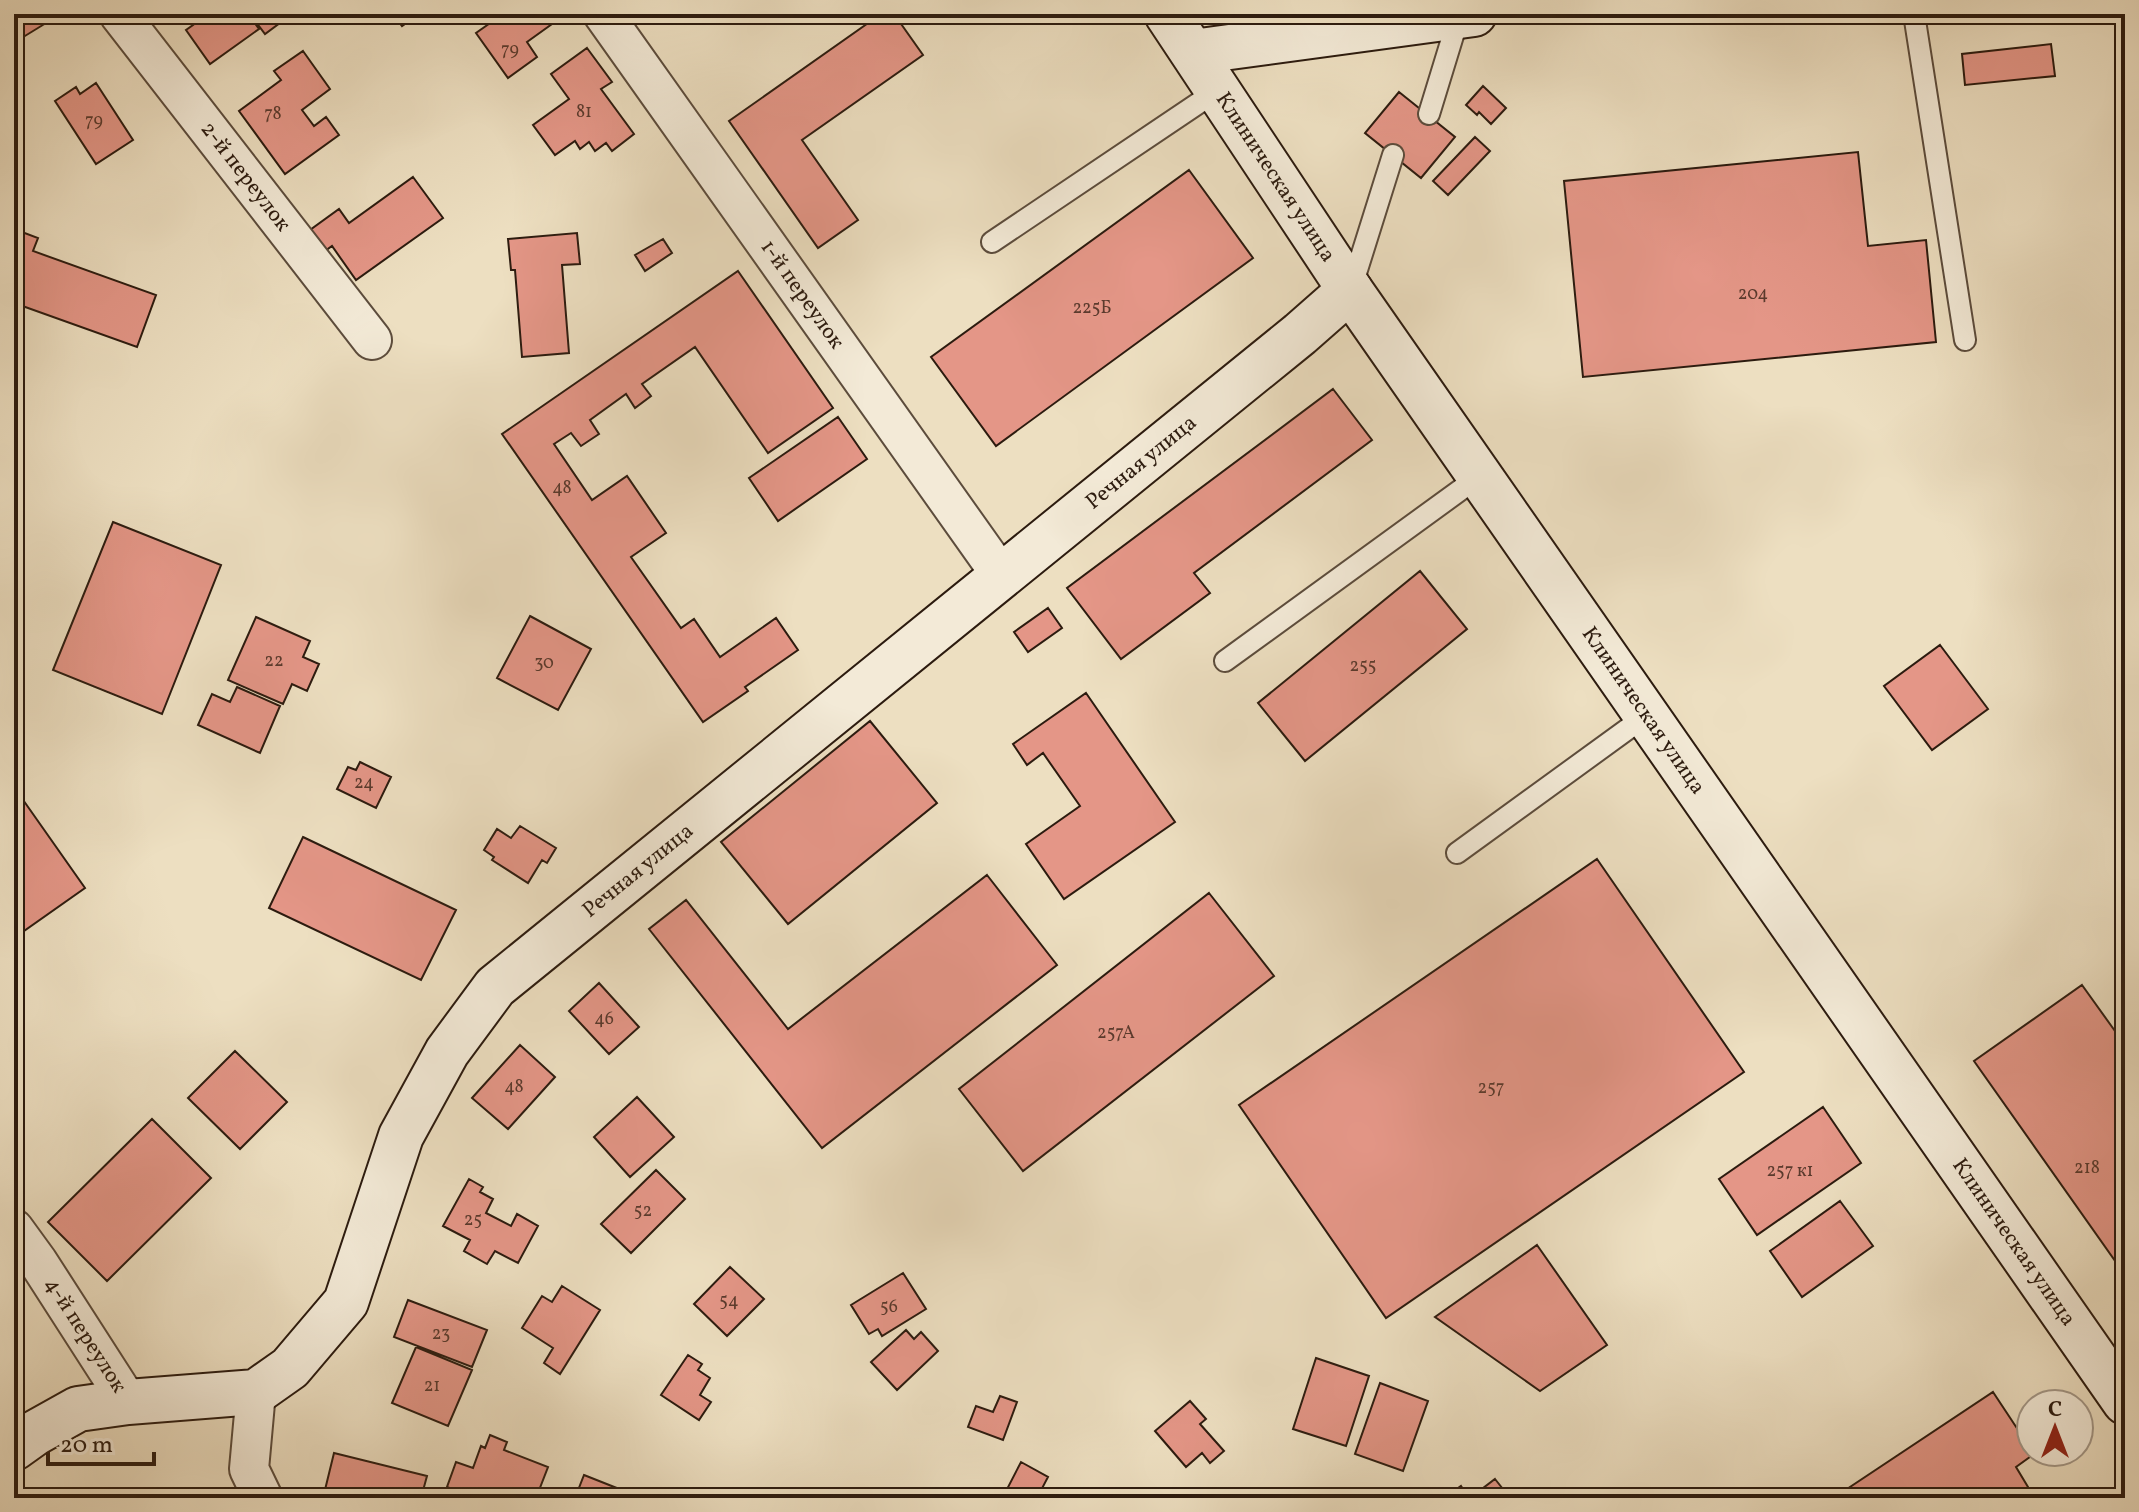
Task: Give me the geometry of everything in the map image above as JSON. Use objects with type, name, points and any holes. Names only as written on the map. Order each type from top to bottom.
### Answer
[{"type":"street","name":"2-й переулок","points":[[119,14],[372,340]]},
{"type":"street","name":"1-й переулок","points":[[603,14],[1001,575]]},
{"type":"street","name":"Клиническая улица","points":[[1167,14],[1350,290],[2125,1402]]},
{"type":"street","points":[[1193,52],[1466,15]]},
{"type":"street","name":"Речная улица","points":[[256,1392],[290,1368],[346,1302],[401,1136],[447,1052],[495,987],[1300,334],[1350,290]]},
{"type":"street","name":"4-й переулок","points":[[14,1229],[128,1402]]},
{"type":"street","points":[[14,1448],[78,1409],[256,1392],[249,1469],[263,1498]]},
{"type":"lane","points":[[1914,14],[1965,340]]},
{"type":"lane","points":[[1429,114],[1466,15]]},
{"type":"lane","points":[[992,242],[1218,90]]},
{"type":"lane","points":[[1350,290],[1393,155]]},
{"type":"lane","points":[[1225,661],[1481,475]]},
{"type":"lane","points":[[1457,853],[1647,715]]},
{"type":"building","points":[[14,14],[48,14],[51,20],[20,39],[14,30]]},
{"type":"building","points":[[248,14],[259,29],[210,64],[186,30],[193,25],[186,16]]},
{"type":"building","points":[[250,14],[292,14],[265,34]]},
{"type":"building","points":[[393,14],[419,14],[402,26]]},
{"type":"building","points":[[503,14],[545,14],[552,24],[527,42],[537,57],[508,78],[476,33]]},
{"type":"building","points":[[881,14],[894,14],[923,55],[802,140],[858,220],[818,248],[729,121]]},
{"type":"building","points":[[2051,44],[2055,76],[1965,85],[1962,54]]},
{"type":"building","points":[[587,48],[612,82],[601,89],[634,134],[612,151],[606,143],[595,151],[589,142],[580,149],[575,141],[555,155],[533,125],[569,99],[551,74]]},
{"type":"building","points":[[303,51],[330,89],[302,110],[314,126],[326,117],[339,135],[285,174],[239,111],[281,80],[274,71]]},
{"type":"building","points":[[96,83],[133,140],[96,164],[55,101],[76,87],[80,94]]},
{"type":"building","points":[[1483,86],[1506,108],[1491,124],[1466,105]]},
{"type":"building","points":[[1399,92],[1455,137],[1421,178],[1365,133]]},
{"type":"building","points":[[1475,137],[1490,151],[1448,195],[1433,181]]},
{"type":"building","points":[[1858,152],[1868,246],[1926,240],[1936,342],[1583,377],[1564,181]]},
{"type":"building","points":[[1189,170],[1253,258],[996,446],[931,357]]},
{"type":"building","points":[[413,177],[443,218],[356,280],[332,246],[325,251],[310,230],[339,209],[349,223]]},
{"type":"building","points":[[14,229],[38,238],[33,251],[156,295],[137,347],[14,303]]},
{"type":"building","points":[[577,233],[580,264],[562,265],[569,353],[522,357],[515,270],[511,270],[508,239]]},
{"type":"building","points":[[663,239],[672,253],[645,271],[635,255]]},
{"type":"building","points":[[738,271],[833,408],[768,453],[695,347],[642,384],[651,396],[635,408],[626,394],[590,420],[599,434],[581,446],[571,433],[554,444],[592,500],[627,476],[666,533],[631,557],[681,628],[694,619],[720,657],[776,618],[798,650],[745,687],[748,691],[703,722],[502,434]]},
{"type":"building","points":[[1333,389],[1372,440],[1194,573],[1210,593],[1121,659],[1067,588]]},
{"type":"building","points":[[838,417],[867,459],[778,521],[749,478]]},
{"type":"building","points":[[113,522],[221,565],[162,714],[53,670]]},
{"type":"building","points":[[1420,571],[1467,629],[1305,761],[1258,703]]},
{"type":"building","points":[[1048,608],[1062,628],[1028,652],[1014,632]]},
{"type":"building","points":[[530,616],[591,649],[558,710],[497,678]]},
{"type":"building","points":[[256,617],[310,641],[303,657],[319,664],[307,691],[292,684],[283,704],[228,680]]},
{"type":"building","points":[[1940,645],[1988,709],[1932,750],[1884,686]]},
{"type":"building","points":[[237,687],[280,706],[260,753],[198,725],[212,694],[230,702]]},
{"type":"building","points":[[1086,693],[1175,822],[1064,899],[1026,844],[1080,806],[1043,753],[1027,765],[1013,744]]},
{"type":"building","points":[[870,721],[937,803],[788,924],[721,842]]},
{"type":"building","points":[[360,762],[391,777],[376,808],[337,789],[348,767],[356,770]]},
{"type":"building","points":[[14,787],[85,888],[14,938]]},
{"type":"building","points":[[520,826],[556,848],[547,863],[542,860],[528,883],[492,860],[494,857],[484,850],[497,829],[511,838]]},
{"type":"building","points":[[303,837],[456,910],[421,980],[269,908]]},
{"type":"building","points":[[1597,859],[1744,1072],[1386,1318],[1239,1105]]},
{"type":"building","points":[[987,875],[1057,965],[822,1148],[649,929],[686,900],[788,1029]]},
{"type":"building","points":[[1209,893],[1274,976],[1023,1171],[959,1089]]},
{"type":"building","points":[[599,983],[639,1027],[609,1054],[569,1011]]},
{"type":"building","points":[[2082,985],[2125,1045],[2125,1275],[1974,1061]]},
{"type":"building","points":[[520,1045],[555,1077],[508,1129],[472,1098]]},
{"type":"building","points":[[235,1051],[287,1102],[240,1149],[188,1098]]},
{"type":"building","points":[[637,1097],[674,1137],[630,1177],[594,1137]]},
{"type":"building","points":[[1823,1107],[1861,1163],[1757,1235],[1719,1179]]},
{"type":"building","points":[[152,1119],[211,1178],[107,1281],[48,1222]]},
{"type":"building","points":[[656,1170],[685,1199],[631,1253],[601,1224]]},
{"type":"building","points":[[469,1179],[483,1187],[480,1192],[493,1199],[486,1213],[511,1226],[517,1214],[538,1226],[518,1263],[495,1251],[487,1264],[464,1251],[470,1240],[443,1226]]},
{"type":"building","points":[[1840,1201],[1873,1246],[1802,1297],[1770,1251]]},
{"type":"building","points":[[1537,1245],[1607,1345],[1540,1391],[1435,1317]]},
{"type":"building","points":[[730,1267],[764,1299],[727,1336],[694,1304]]},
{"type":"building","points":[[903,1273],[926,1309],[882,1336],[878,1329],[869,1334],[851,1305]]},
{"type":"building","points":[[562,1286],[600,1310],[560,1374],[544,1363],[553,1348],[522,1328],[542,1296],[552,1302]]},
{"type":"building","points":[[408,1300],[487,1330],[472,1367],[394,1337]]},
{"type":"building","points":[[906,1330],[914,1339],[921,1332],[938,1351],[897,1390],[871,1362]]},
{"type":"building","points":[[416,1347],[472,1370],[448,1426],[392,1403]]},
{"type":"building","points":[[688,1355],[702,1364],[698,1370],[710,1378],[700,1395],[711,1402],[699,1420],[661,1395]]},
{"type":"building","points":[[1316,1358],[1369,1376],[1346,1446],[1293,1429]]},
{"type":"building","points":[[1380,1383],[1428,1401],[1403,1471],[1355,1454]]},
{"type":"building","points":[[1993,1392],[2015,1425],[2015,1468],[2028,1487],[2011,1498],[1853,1498],[1847,1489]]},
{"type":"building","points":[[1000,1396],[1017,1402],[1003,1440],[968,1427],[976,1406],[993,1412]]},
{"type":"building","points":[[1190,1401],[1206,1419],[1200,1424],[1224,1451],[1210,1463],[1202,1453],[1186,1467],[1155,1431]]},
{"type":"building","points":[[490,1435],[507,1442],[504,1450],[548,1467],[536,1498],[511,1491],[508,1498],[469,1490],[467,1495],[447,1487],[456,1462],[473,1468],[481,1446],[485,1448]]},
{"type":"building","points":[[334,1453],[427,1476],[421,1498],[323,1498]]},
{"type":"building","points":[[1021,1462],[1048,1477],[1037,1498],[1014,1498],[1005,1493]]},
{"type":"building","points":[[584,1475],[642,1498],[575,1498]]},
{"type":"building","points":[[1495,1479],[1510,1498],[1470,1498]]},
{"type":"building","points":[[1461,1486],[1469,1498],[1444,1498]]},
{"type":"building","points":[[78,1489],[88,1498],[70,1498]]},
{"type":"building","points":[[853,1490],[874,1498],[850,1498]]}]
